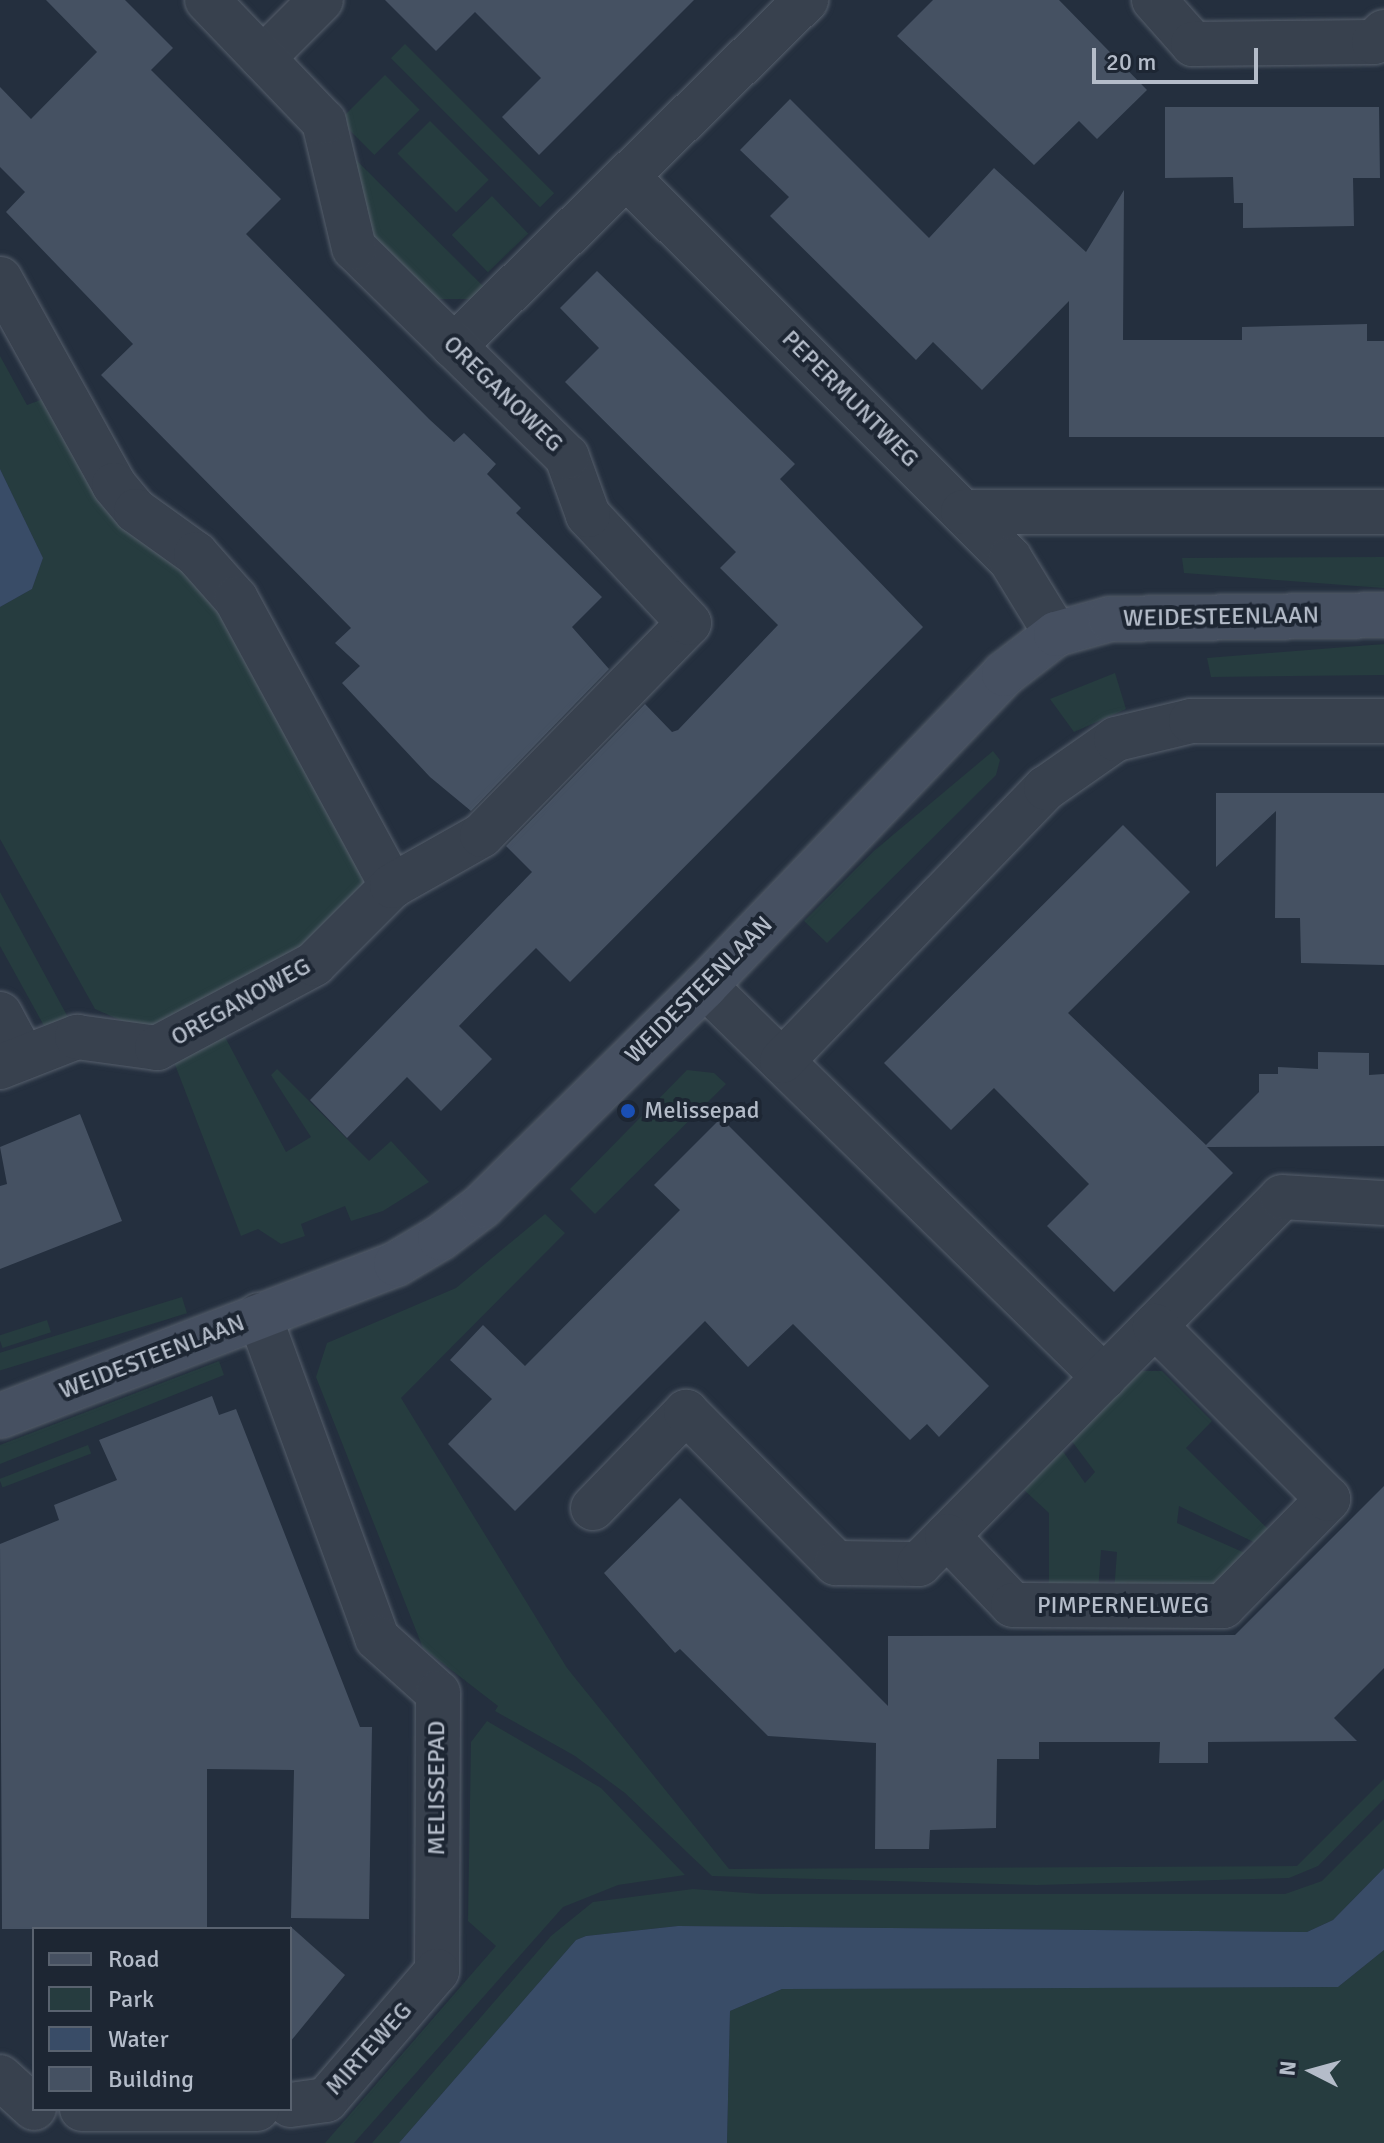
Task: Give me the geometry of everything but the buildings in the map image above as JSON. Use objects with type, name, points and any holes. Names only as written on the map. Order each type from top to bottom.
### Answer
[{"type":"street","name":"OREGANOWEG","points":[[12,1062],[77,1037],[157,1048],[314,964],[392,886],[482,835],[689,623],[588,515],[567,457],[354,248],[324,122],[207,0]]},
{"type":"street","points":[[263,58],[321,0]]},
{"type":"street","points":[[454,346],[806,0]]},
{"type":"street","points":[[1154,0],[1193,44],[1374,42],[1384,32]]},
{"type":"street","name":"PEPERMUNTWEG","points":[[627,177],[1010,559],[1056,634]]},
{"type":"street","points":[[0,279],[114,485],[136,511],[196,554],[236,599],[392,886]]},
{"type":"street","points":[[963,512],[1384,512]]},
{"type":"street","name":"WEIDESTEENLAAN","points":[[0,1416],[396,1264],[440,1238],[482,1206],[705,986],[1004,674],[1056,634],[1110,619],[1384,615]]},
{"type":"street","points":[[782,1061],[1046,788],[1116,739],[1191,721],[1384,721]]},
{"type":"street","points":[[705,986],[1104,1377]]},
{"type":"street","points":[[0,1014],[12,1062]]},
{"type":"street","points":[[593,1508],[686,1412],[836,1563],[919,1564],[1282,1197],[1384,1203]]},
{"type":"street","name":"MELISSEPAD","points":[[259,1315],[377,1638],[438,1693],[437,1971]]},
{"type":"street","name":"PIMPERNELWEG","points":[[947,1536],[1013,1605],[1223,1606],[1328,1499],[1155,1326]]},
{"type":"street","name":"MIRTEWEG","points":[[292,2105],[326,2100],[437,1971]]},
{"type":"street","points":[[0,2077],[32,2106]]},
{"type":"green space","points":[[405,44],[554,193],[540,207],[391,58]]},
{"type":"green space","points":[[385,75],[420,110],[374,155],[340,120]]},
{"type":"green space","points":[[430,121],[489,180],[456,212],[397,154]]},
{"type":"green space","points":[[344,148],[485,288],[474,299],[429,299],[370,241]]},
{"type":"green space","points":[[492,196],[528,233],[488,272],[452,235]]},
{"type":"green space","points":[[0,356],[27,405],[43,399],[228,623],[370,880],[303,947],[180,1016],[143,1030],[95,1009],[0,839],[0,607],[32,589],[43,558],[0,469]]},
{"type":"green space","points":[[1384,557],[1384,588],[1184,573],[1182,558]]},
{"type":"green space","points":[[1384,644],[1384,675],[1211,677],[1207,658]]},
{"type":"green space","points":[[1115,673],[1126,709],[1074,732],[1050,699]]},
{"type":"green space","points":[[993,751],[1000,760],[996,775],[827,943],[804,921],[875,850]]},
{"type":"green space","points":[[0,892],[70,1021],[48,1033],[0,946]]},
{"type":"green space","points":[[224,1035],[286,1152],[311,1137],[271,1075],[277,1069],[369,1161],[391,1141],[429,1182],[383,1211],[351,1221],[345,1206],[301,1224],[305,1236],[281,1244],[258,1229],[241,1236],[174,1062]]},
{"type":"green space","points":[[687,1070],[714,1073],[726,1084],[595,1214],[570,1189]]},
{"type":"green space","points":[[545,1214],[565,1233],[401,1398],[567,1668],[729,1869],[1297,1866],[1384,1779],[1384,1799],[1318,1866],[1289,1878],[1037,1885],[712,1876],[625,1793],[575,1756],[495,1711],[498,1706],[423,1648],[316,1377],[327,1343],[456,1288]]},
{"type":"green space","points":[[182,1297],[187,1313],[0,1370],[0,1353]]},
{"type":"green space","points":[[47,1320],[51,1332],[3,1348],[0,1335]]},
{"type":"green space","points":[[219,1361],[224,1375],[0,1464],[0,1445]]},
{"type":"green space","points":[[1139,1371],[1162,1371],[1212,1421],[1186,1448],[1274,1535],[1264,1547],[1179,1506],[1177,1523],[1254,1557],[1218,1593],[1114,1593],[1117,1552],[1101,1550],[1098,1593],[1049,1593],[1049,1513],[1022,1488],[1062,1450],[1085,1483],[1095,1472],[1071,1440]]},
{"type":"green space","points":[[88,1445],[91,1453],[3,1487],[0,1479]]},
{"type":"green space","points":[[487,1721],[601,1788],[685,1875],[618,1885],[563,1907],[354,2143],[325,2143],[496,1946],[468,1921],[471,1742]]},
{"type":"green space","points":[[1384,1819],[1384,1868],[1333,1920],[1307,1932],[678,1926],[586,1936],[576,1940],[399,2143],[372,2143],[551,1936],[593,1902],[693,1889],[761,1894],[1285,1894],[1322,1881]]},
{"type":"green space","points":[[1384,1950],[1384,2143],[727,2143],[730,2011],[782,1989],[1338,1987]]},
{"type":"water","points":[[0,469],[43,558],[32,589],[0,607]]},
{"type":"water","points":[[1384,1868],[1384,1950],[1338,1987],[782,1989],[730,2011],[727,2143],[399,2143],[576,1940],[586,1936],[678,1926],[1307,1932],[1333,1920]]},
{"type":"place","name":"Melissepad","points":[[628,1111]]}]
